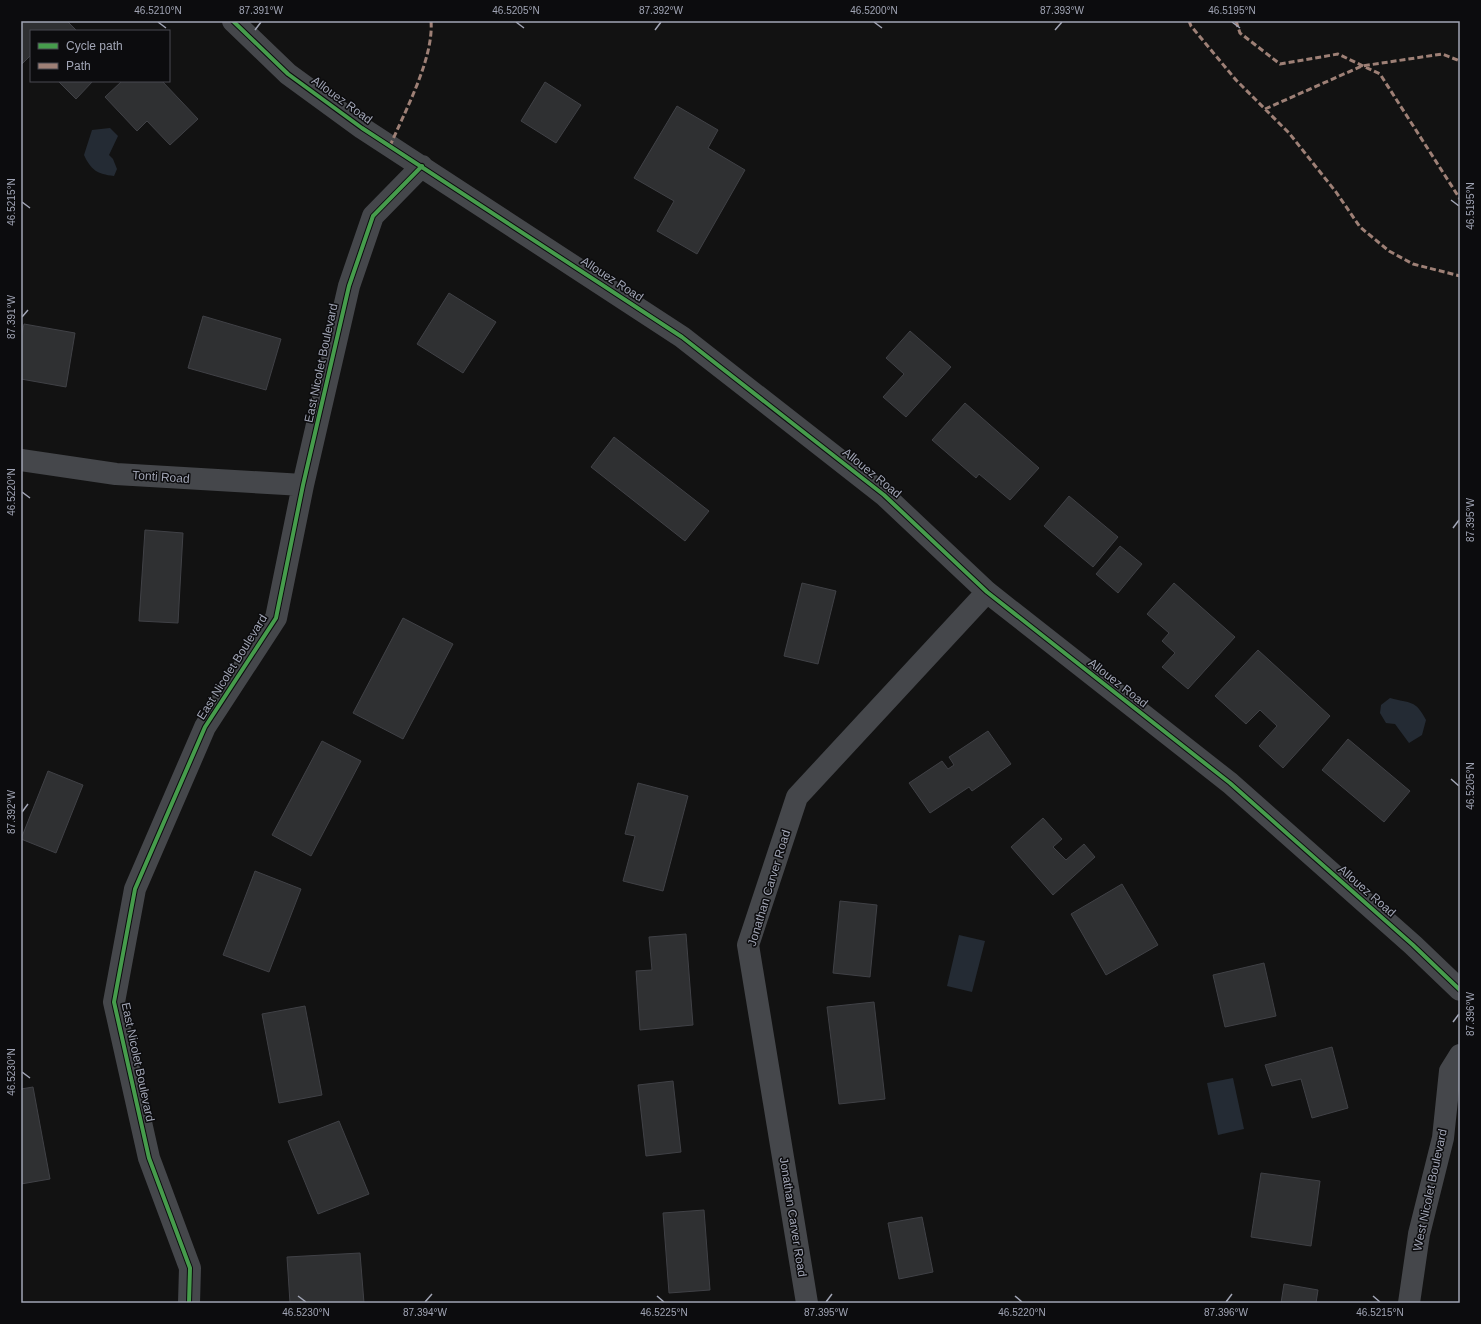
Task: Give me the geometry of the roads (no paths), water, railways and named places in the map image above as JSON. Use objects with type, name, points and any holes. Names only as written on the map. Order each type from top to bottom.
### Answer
[{"type":"street","name":"Allouez Road","points":[[233,21],[288,74],[362,128],[682,337],[884,495],[987,592],[1230,783],[1413,945],[1460,990]]},
{"type":"street","name":"East Nicolet Boulevard","points":[[190,1303],[190,1268],[149,1158],[114,1002],[135,889],[206,727],[276,618],[303,485],[349,286],[373,216],[422,166]]},
{"type":"street","name":"Tonti Road","points":[[21,460],[116,474],[303,485]]},
{"type":"street","name":"Jonathan Carver Road","points":[[808,1303],[748,946],[797,797],[987,592]]},
{"type":"street","name":"West Nicolet Boulevard","points":[[1409,1303],[1419,1234],[1443,1138],[1450,1071],[1460,1056]]}]
